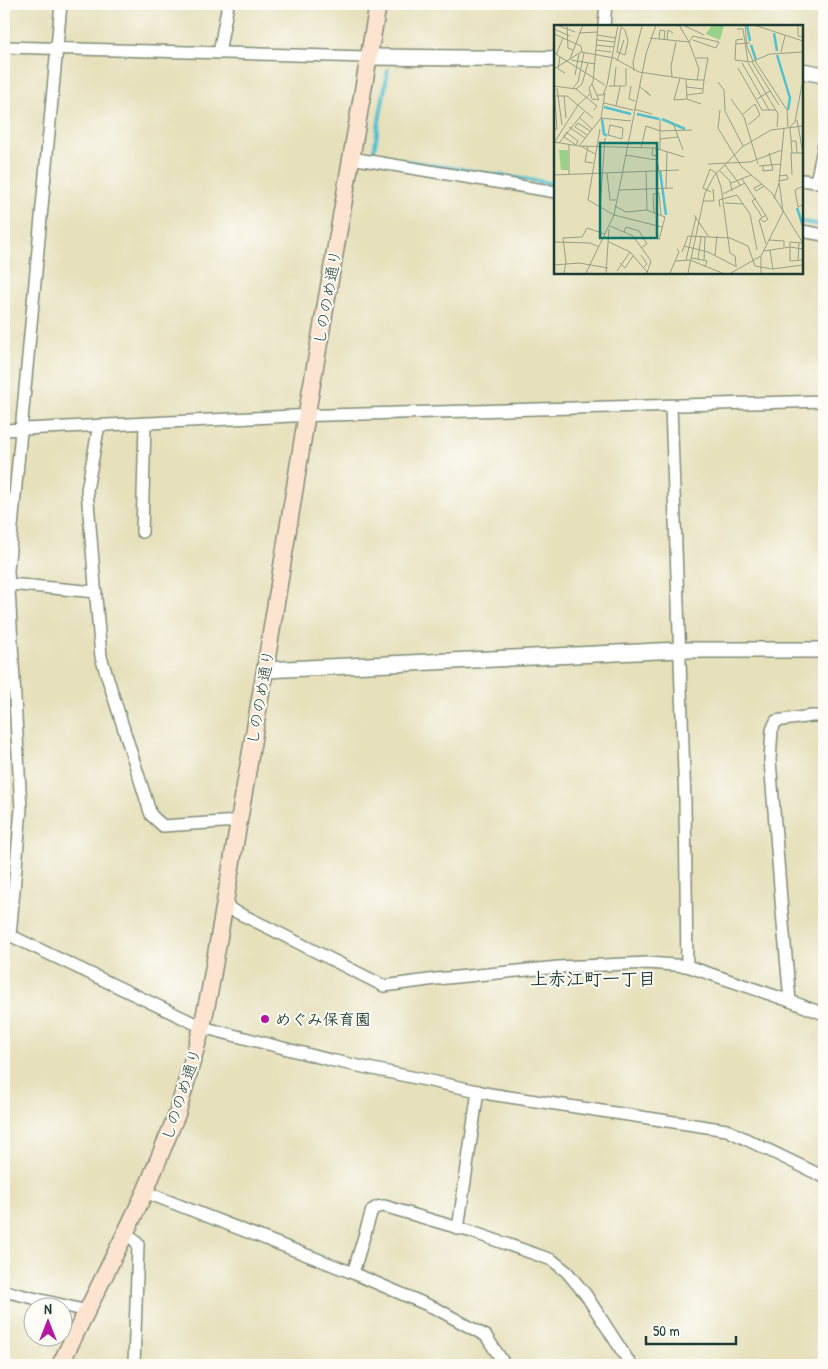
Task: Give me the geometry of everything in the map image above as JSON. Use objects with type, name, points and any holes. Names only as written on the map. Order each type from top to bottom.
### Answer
[{"type":"main road","name":"しののめ通り","points":[[60,1365],[145,1192],[177,1114],[202,1027],[265,670],[376,4]]},
{"type":"street","points":[[60,4],[8,570],[21,809],[7,934],[202,1027],[330,1060],[490,1094],[727,1130],[824,1177]]},
{"type":"street","points":[[219,53],[228,4]]},
{"type":"street","points":[[604,25],[606,4]]},
{"type":"street","points":[[4,47],[368,57],[554,58]]},
{"type":"street","points":[[803,72],[824,75]]},
{"type":"street","points":[[803,180],[816,182],[824,144]]},
{"type":"street","points":[[351,158],[554,192]]},
{"type":"street","points":[[803,231],[824,235]]},
{"type":"street","points":[[4,430],[306,416],[824,401]]},
{"type":"street","points":[[672,406],[685,802],[687,966]]},
{"type":"street","points":[[142,532],[145,423]]},
{"type":"street","points":[[99,426],[87,490],[101,657],[151,815],[163,826],[238,821]]},
{"type":"street","points":[[9,584],[96,592]]},
{"type":"street","points":[[265,670],[679,650],[824,650]]},
{"type":"street","points":[[790,1001],[770,760],[772,730],[776,721],[824,716]]},
{"type":"street","points":[[224,906],[384,986],[445,978],[590,965],[648,963],[687,966],[824,1014]]},
{"type":"street","points":[[458,1229],[478,1091]]},
{"type":"street","points":[[145,1192],[353,1273],[437,1308],[486,1336],[505,1365]]},
{"type":"street","points":[[353,1273],[372,1210],[377,1206],[384,1206],[472,1232],[552,1260],[567,1272],[586,1295],[631,1365]]},
{"type":"street","points":[[126,1232],[138,1244],[134,1365]]},
{"type":"street","points":[[4,1291],[87,1311]]},
{"type":"waterway","points":[[388,70],[373,156],[554,184]]},
{"type":"waterway","points":[[803,222],[817,224],[824,228]]},
{"type":"place","name":"めぐみ保育園","points":[[265,1019]]},
{"type":"district","name":"上赤江町一丁目","points":[[593,979]]}]
